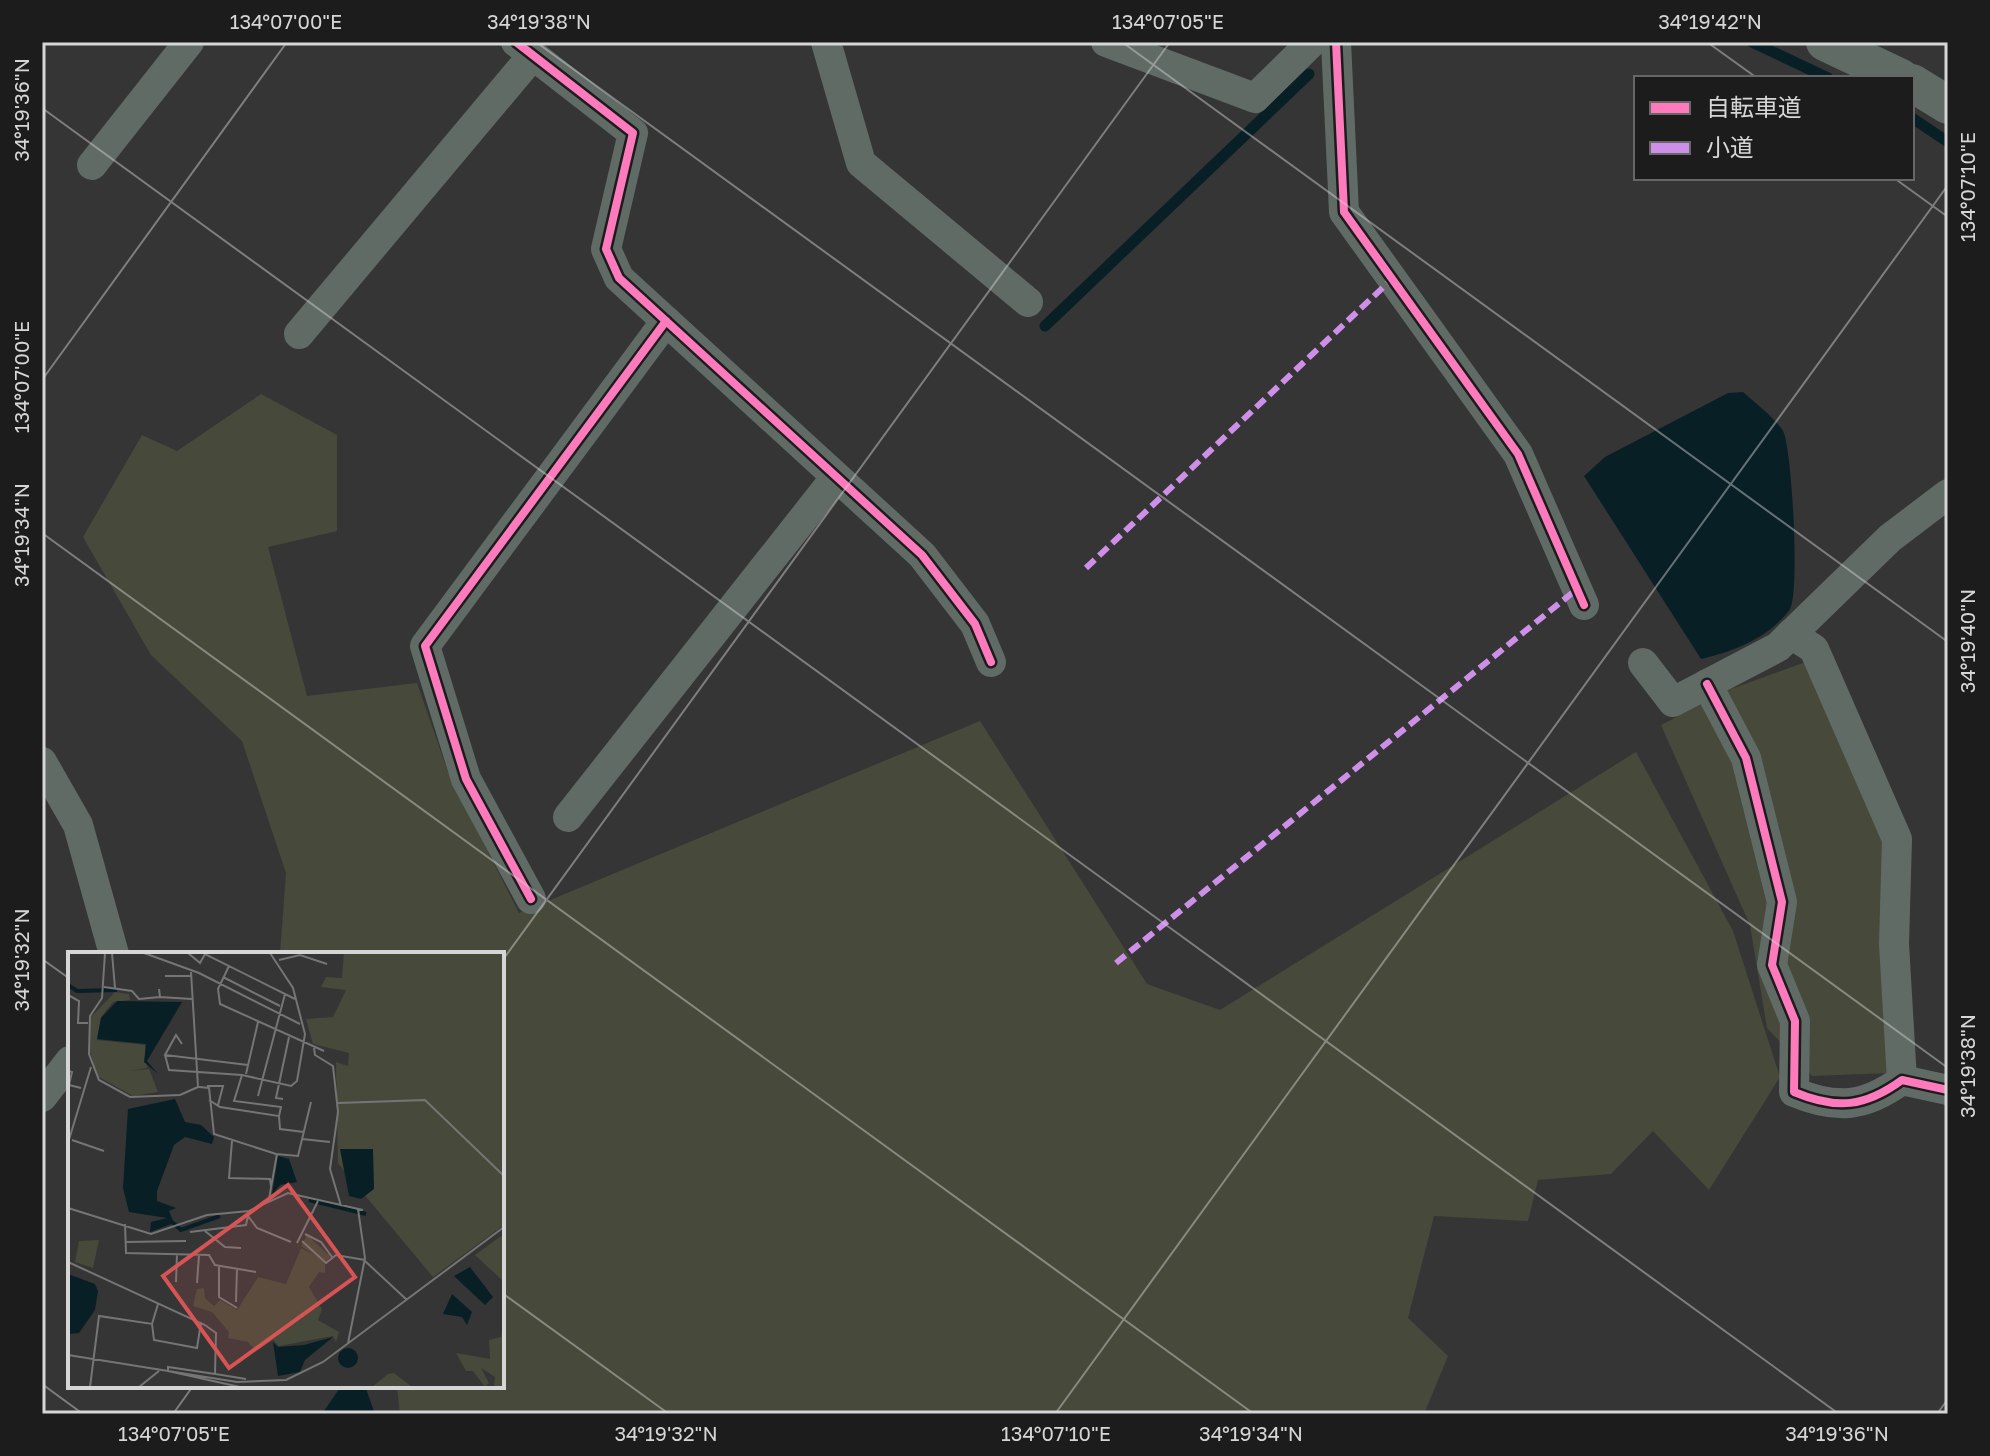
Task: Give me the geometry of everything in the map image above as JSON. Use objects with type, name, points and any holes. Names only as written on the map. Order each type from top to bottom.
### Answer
[{"type":"street","points":[[92,165],[189,42]]},
{"type":"street","points":[[826,42],[861,163],[1028,302]]},
{"type":"street","points":[[1106,42],[1255,98],[1312,42]]},
{"type":"street","points":[[1336,42],[1344,212],[1518,454],[1584,605]]},
{"type":"street","points":[[1825,42],[1897,76]]},
{"type":"street","points":[[299,334],[525,49],[633,133],[606,249],[619,278],[922,555],[975,624],[991,662]]},
{"type":"street","points":[[1914,84],[1948,105]]},
{"type":"street","points":[[531,899],[466,779],[425,646],[666,321]]},
{"type":"street","points":[[568,817],[836,477]]},
{"type":"street","points":[[1643,663],[1673,702],[1778,647],[1890,538],[1948,494]]},
{"type":"street","points":[[1791,634],[1814,649],[1897,839],[1894,944],[1902,1080]]},
{"type":"street","points":[[1707,684],[1746,758],[1782,902],[1772,965],[1795,1021],[1794,1092],[1814,1100],[1847,1105],[1878,1097],[1902,1080],[1948,1090]]},
{"type":"street","points":[[43,765],[78,825],[113,952]]},
{"type":"street","points":[[42,1097],[68,1064]]},
{"type":"green space","points":[[261,394],[337,435],[337,531],[268,547],[307,696],[417,683],[448,772],[519,913],[980,721],[1147,984],[1220,1010],[1636,752],[1733,931],[1780,1077],[1709,1190],[1653,1131],[1611,1174],[1538,1180],[1528,1221],[1434,1216],[1408,1318],[1448,1356],[1424,1414],[400,1414],[397,1388],[504,1388],[504,952],[280,952],[286,873],[242,741],[151,655],[83,537],[142,435],[177,451]]},
{"type":"green space","points":[[1811,660],[1885,834],[1889,1073],[1812,1076],[1767,1028],[1750,925],[1661,725],[1731,689]]},
{"type":"water","points":[[1743,392],[1770,415],[1783,431],[1786,443],[1794,520],[1793,597],[1790,609],[1772,628],[1738,647],[1701,659],[1584,476],[1605,457],[1728,393]]},
{"type":"water","points":[[340,1388],[366,1388],[375,1414],[322,1414]]},
{"type":"waterway","points":[[1752,42],[1824,76]]},
{"type":"waterway","points":[[1045,326],[1309,74]]},
{"type":"waterway","points":[[1914,119],[1948,142]]},
{"type":"marked path","points":[[1086,568],[1393,278]]},
{"type":"marked path","points":[[1116,963],[1577,589]]},
{"type":"cycle path","points":[[516,42],[633,133],[606,249],[619,278],[922,555],[975,624],[991,662]]},
{"type":"cycle path","points":[[1336,42],[1344,212],[1518,454],[1584,605]]},
{"type":"cycle path","points":[[531,899],[466,779],[425,646],[666,321]]},
{"type":"cycle path","points":[[1707,684],[1746,758],[1782,902],[1772,965],[1795,1021],[1794,1092],[1824,1102],[1850,1103],[1876,1096],[1902,1080],[1948,1090]]}]
